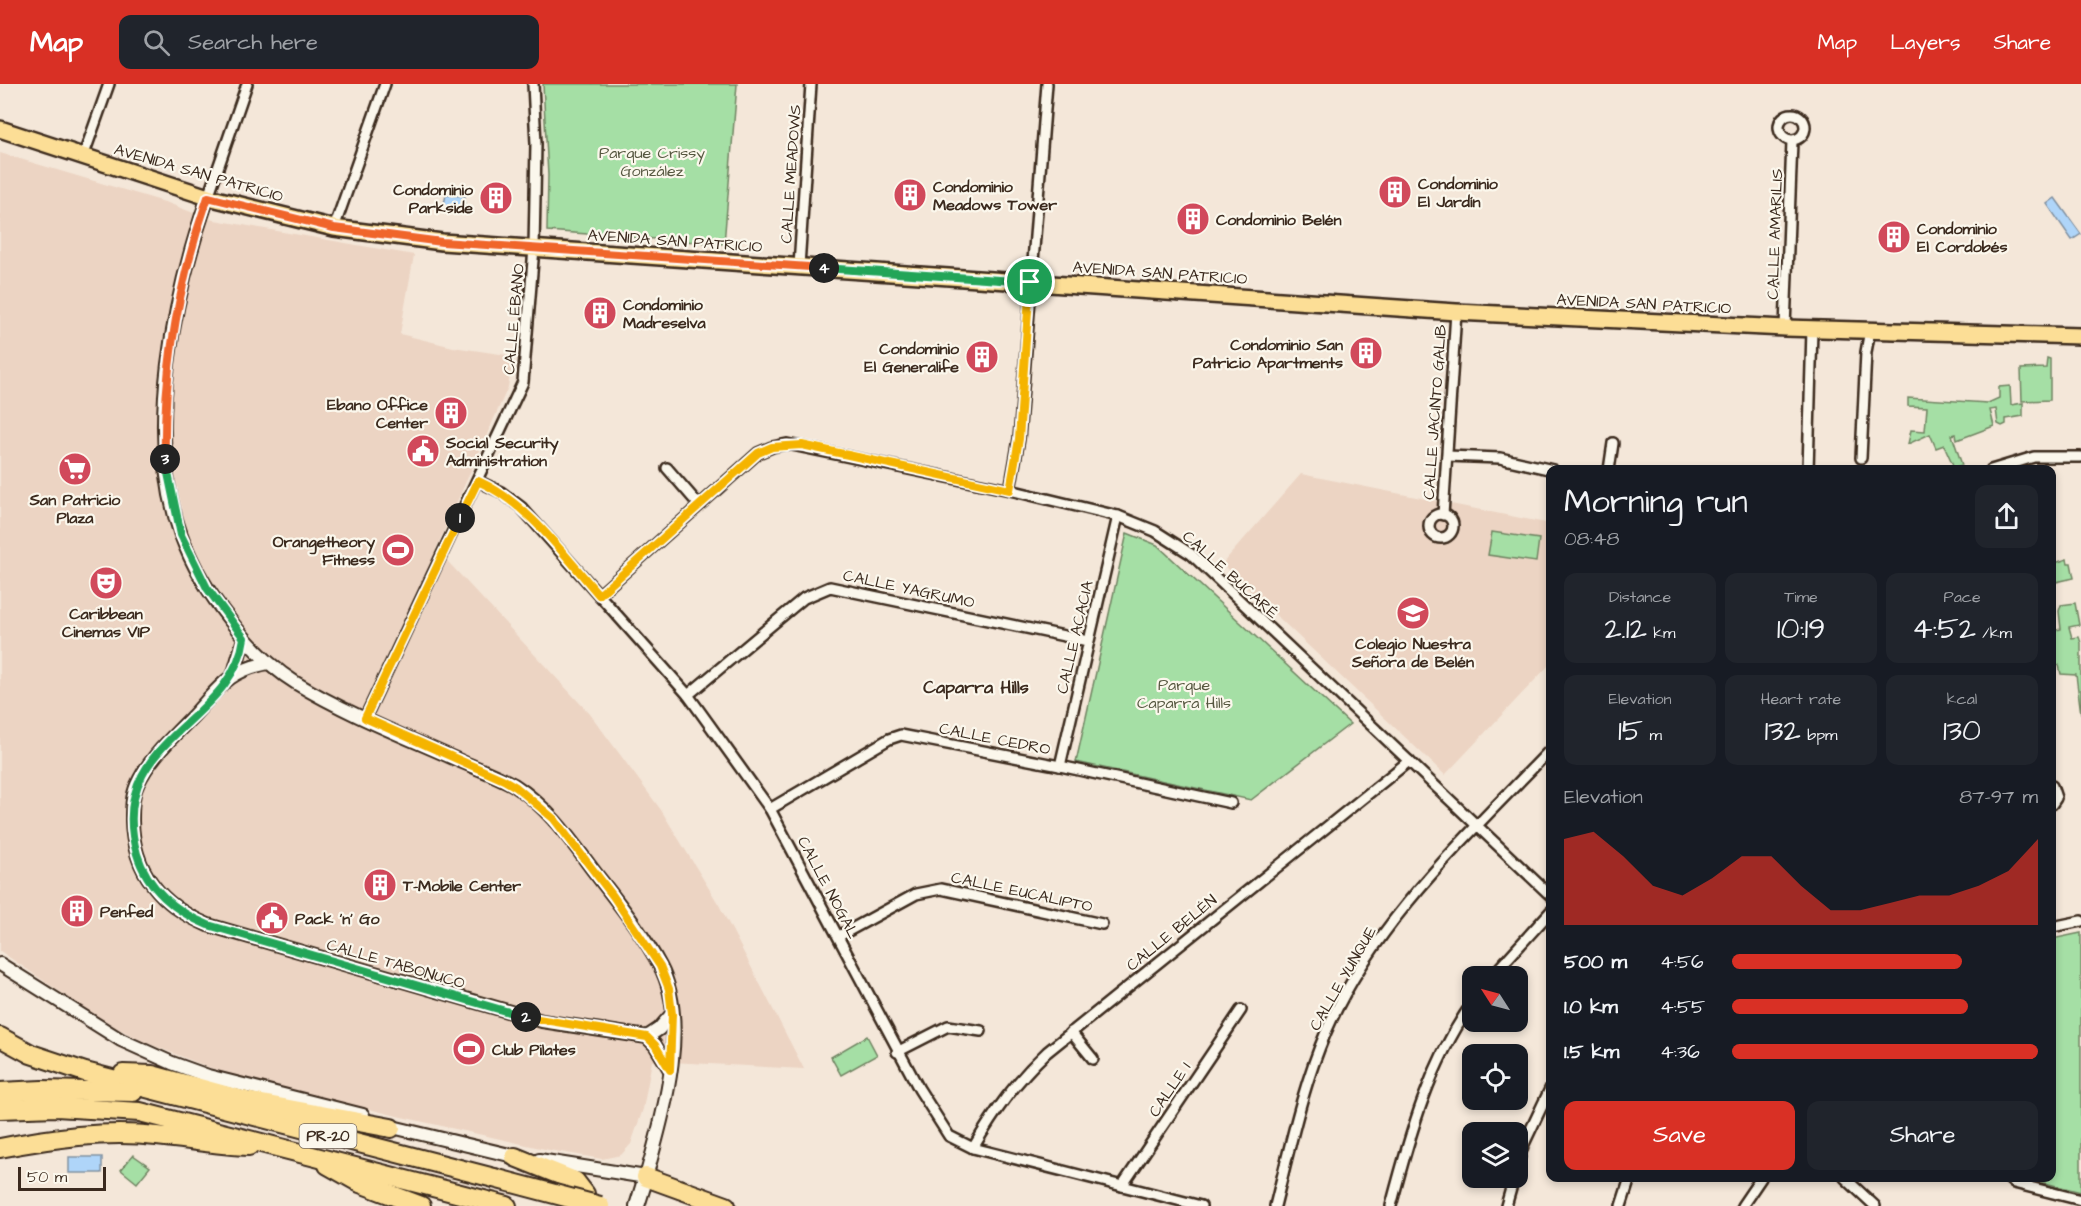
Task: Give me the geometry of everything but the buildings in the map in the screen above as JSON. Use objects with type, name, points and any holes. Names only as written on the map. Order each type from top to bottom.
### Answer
[{"type":"highway","points":[[0,1037],[31,1054],[85,1072],[162,1093]]},
{"type":"highway","points":[[85,1072],[152,1076],[246,1101],[391,1128]]},
{"type":"highway","name":"PR-20","points":[[0,1092],[42,1090],[162,1093],[600,1206]]},
{"type":"highway","name":"PR-20","points":[[0,1109],[56,1107],[140,1112],[507,1206]]},
{"type":"highway","points":[[0,1148],[22,1143],[99,1135],[155,1135],[218,1145],[287,1148]]},
{"type":"highway","points":[[0,1154],[22,1143]]},
{"type":"highway","points":[[306,1153],[360,1183],[421,1206]]},
{"type":"highway","points":[[515,1157],[575,1181],[585,1194],[586,1206]]},
{"type":"highway","points":[[646,1177],[726,1206]]},
{"type":"main road","name":"AVENIDA SAN PATRICIO","points":[[0,129],[208,197],[334,228],[442,242],[1456,312],[1785,328],[2081,336]]},
{"type":"main road","points":[[637,1206],[646,1177]]},
{"type":"street","points":[[83,157],[109,84]]},
{"type":"street","points":[[0,964],[122,1040],[172,1063],[208,1076],[359,1113],[391,1128],[515,1157],[646,1177],[670,1070],[672,1014],[669,989],[660,966],[613,896],[554,819],[516,787],[309,690],[268,663],[244,638],[207,588],[181,535],[165,460],[164,413],[174,332],[184,270],[247,84]]},
{"type":"street","points":[[334,228],[385,84]]},
{"type":"street","name":"CALLE ÉBANO","points":[[365,718],[523,382],[534,248],[536,144],[532,84]]},
{"type":"street","name":"CALLE MEADOWS","points":[[799,266],[811,84]]},
{"type":"street","points":[[1010,490],[1019,439],[1047,84]]},
{"type":"street","name":"CALLE AMARILIS","points":[[1785,328],[1792,141]]},
{"type":"street","name":"CALLE JACINTO GALIB","points":[[1443,515],[1456,312]]},
{"type":"street","points":[[1808,465],[1812,329]]},
{"type":"street","points":[[1861,458],[1866,352],[1870,330]]},
{"type":"street","points":[[1610,465],[1612,443]]},
{"type":"street","name":"CALLE BUCARÉ","points":[[599,595],[758,453],[787,444],[1010,490],[1118,516],[1155,531],[1191,554],[1546,891]]},
{"type":"street","points":[[1447,456],[1500,458],[1546,468]]},
{"type":"street","points":[[2007,465],[2034,457],[2081,457]]},
{"type":"street","points":[[667,468],[699,505]]},
{"type":"street","name":"CALLE NOGAL","points":[[478,481],[501,492],[520,507],[599,595],[688,695],[770,809],[839,936],[897,1052],[949,1136],[974,1148],[1201,1206]]},
{"type":"street","name":"CALLE ACACIA","points":[[1060,766],[1118,516]]},
{"type":"street","name":"CALLE YAGRUMO","points":[[688,695],[804,598],[830,587],[1088,641]]},
{"type":"street","name":"CALLE TABONUCO","points":[[244,638],[234,673],[160,750],[147,767],[135,791],[132,831],[142,870],[168,901],[208,925],[383,977],[542,1021],[647,1037]]},
{"type":"street","name":"CALLE TABONUCO","points":[[234,673],[268,663]]},
{"type":"street","name":"CALLE CEDRO","points":[[770,809],[889,739],[901,735],[1231,803]]},
{"type":"street","name":"CALLE YUNQUE","points":[[1275,1206],[1302,1098],[1327,1029],[1370,952],[1394,919],[1477,826],[1546,754]]},
{"type":"street","name":"CALLE BELÉN","points":[[974,1148],[998,1107],[1019,1078],[1071,1032],[1409,760]]},
{"type":"street","name":"CALLE EUCALIPTO","points":[[839,936],[916,894],[941,889],[1101,924]]},
{"type":"street","points":[[1501,966],[1546,917]]},
{"type":"street","points":[[2056,926],[2081,921]]},
{"type":"street","name":"CALLE 1","points":[[1122,1186],[1241,1010]]},
{"type":"street","points":[[670,1070],[655,1045],[647,1037],[659,1029],[672,1014]]},
{"type":"street","points":[[1391,1206],[1411,1129],[1425,1091],[1440,1057],[1462,1020]]},
{"type":"street","points":[[897,1052],[948,1026],[981,1031]]},
{"type":"street","points":[[1071,1032],[1093,1059]]},
{"type":"street","points":[[1528,1137],[1546,1096]]},
{"type":"street","points":[[1621,1206],[1629,1182]]},
{"type":"street","points":[[1742,1206],[1758,1182]]},
{"type":"street","points":[[1849,1182],[1875,1206]]},
{"type":"street","points":[[2013,1182],[2081,1200]]},
{"type":"street","points":[[1506,1206],[1511,1188]]},
{"type":"shaded area","points":[[0,153],[168,203],[209,219],[414,255],[400,334],[453,347],[513,356],[508,387],[436,549],[590,714],[661,810],[719,905],[804,1069],[652,1061],[643,1109],[631,1144],[621,1155],[602,1159],[549,1150],[397,1116],[221,1072],[142,1041],[100,1019],[0,951]]},
{"type":"shaded area","name":"Colegio Nuestra Señora de Belén","points":[[1301,474],[1546,523],[1546,668],[1445,775],[1222,564]]},
{"type":"green space","name":"Parque Crissy González","points":[[543,84],[737,84],[724,244],[547,231],[548,175]]},
{"type":"green space","points":[[2047,358],[2050,359],[2050,400],[2022,401],[2021,369],[2046,368]]},
{"type":"green space","points":[[2010,386],[2011,405],[2023,403],[2023,416],[2006,419],[2006,424],[2002,426],[1998,424],[1996,409],[1990,410],[1994,426],[1957,440],[1956,434],[1952,435],[1962,465],[1953,465],[1944,445],[1936,448],[1930,434],[1908,444],[1911,430],[1925,431],[1927,407],[1908,406],[1908,398],[1988,403],[1999,398],[1999,387]]},
{"type":"green space","points":[[1492,532],[1539,539],[1536,562],[1488,555]]},
{"type":"green space","name":"Parque Caparra Hills","points":[[1127,533],[1157,545],[1350,724],[1251,800],[1076,762]]},
{"type":"green space","points":[[2067,559],[2068,563],[2071,563],[2074,578],[2056,582],[2056,563]]},
{"type":"green space","points":[[2075,603],[2079,625],[2069,627],[2072,638],[2079,637],[2081,643],[2081,714],[2076,675],[2061,674],[2059,665],[2056,665],[2056,630],[2061,629],[2059,611],[2061,605]]},
{"type":"green space","points":[[2081,933],[2081,1192],[2041,1182],[2056,1182],[2056,938]]},
{"type":"green space","points":[[867,1036],[877,1055],[841,1075],[831,1057]]},
{"type":"green space","points":[[133,1155],[150,1167],[137,1183],[121,1170]]},
{"type":"water","points":[[446,195],[465,196],[464,210],[443,208]]},
{"type":"water","points":[[2055,198],[2081,234],[2072,240],[2047,204]]},
{"type":"water","points":[[69,1157],[102,1157],[102,1173],[69,1173]]},
{"type":"place","name":"Condominio El Jardín","points":[[1395,192]]},
{"type":"place","name":"Condominio Meadows Tower","points":[[910,195]]},
{"type":"place","name":"Condominio Parkside","points":[[496,198]]},
{"type":"place","name":"Condominio Belén","points":[[1193,219]]},
{"type":"place","name":"Condominio El Cordobés","points":[[1894,237]]},
{"type":"place","name":"Condominio Madreselva","points":[[600,313]]},
{"type":"place","name":"Condominio San Patricio Apartments","points":[[1366,353]]},
{"type":"place","name":"Condominio El Generalife","points":[[982,357]]},
{"type":"place","name":"Ebano Office Center","points":[[451,413]]},
{"type":"place","name":"Social Security Administration","points":[[423,451]]},
{"type":"place","name":"San Patricio Plaza","points":[[75,469]]},
{"type":"place","name":"Orangetheory Fitness","points":[[398,550]]},
{"type":"place","name":"Caribbean Cinemas VIP","points":[[106,583]]},
{"type":"place","name":"Colegio Nuestra Señora de Belén","points":[[1413,613]]},
{"type":"place","name":"T-Mobile Center","points":[[380,885]]},
{"type":"place","name":"Penfed","points":[[77,911]]},
{"type":"place","name":"Pack 'n' Go","points":[[272,918]]},
{"type":"place","name":"Club Pilates","points":[[469,1049]]},
{"type":"district","name":"Caparra Hills","points":[[976,687]]},
{"type":"route","points":[[208,197],[334,228],[442,242],[1030,282],[1019,439],[1010,490],[802,445],[787,444],[772,447],[758,453],[599,595],[520,507],[501,492],[478,481],[365,718],[504,780],[534,801],[554,819],[613,896],[660,966],[669,989],[672,1014],[670,1070],[655,1045],[647,1037],[542,1021],[208,925],[168,901],[142,870],[132,831],[132,809],[137,785],[160,750],[234,673],[244,638],[207,588],[181,535],[165,460],[164,413],[184,270],[208,197]]}]
